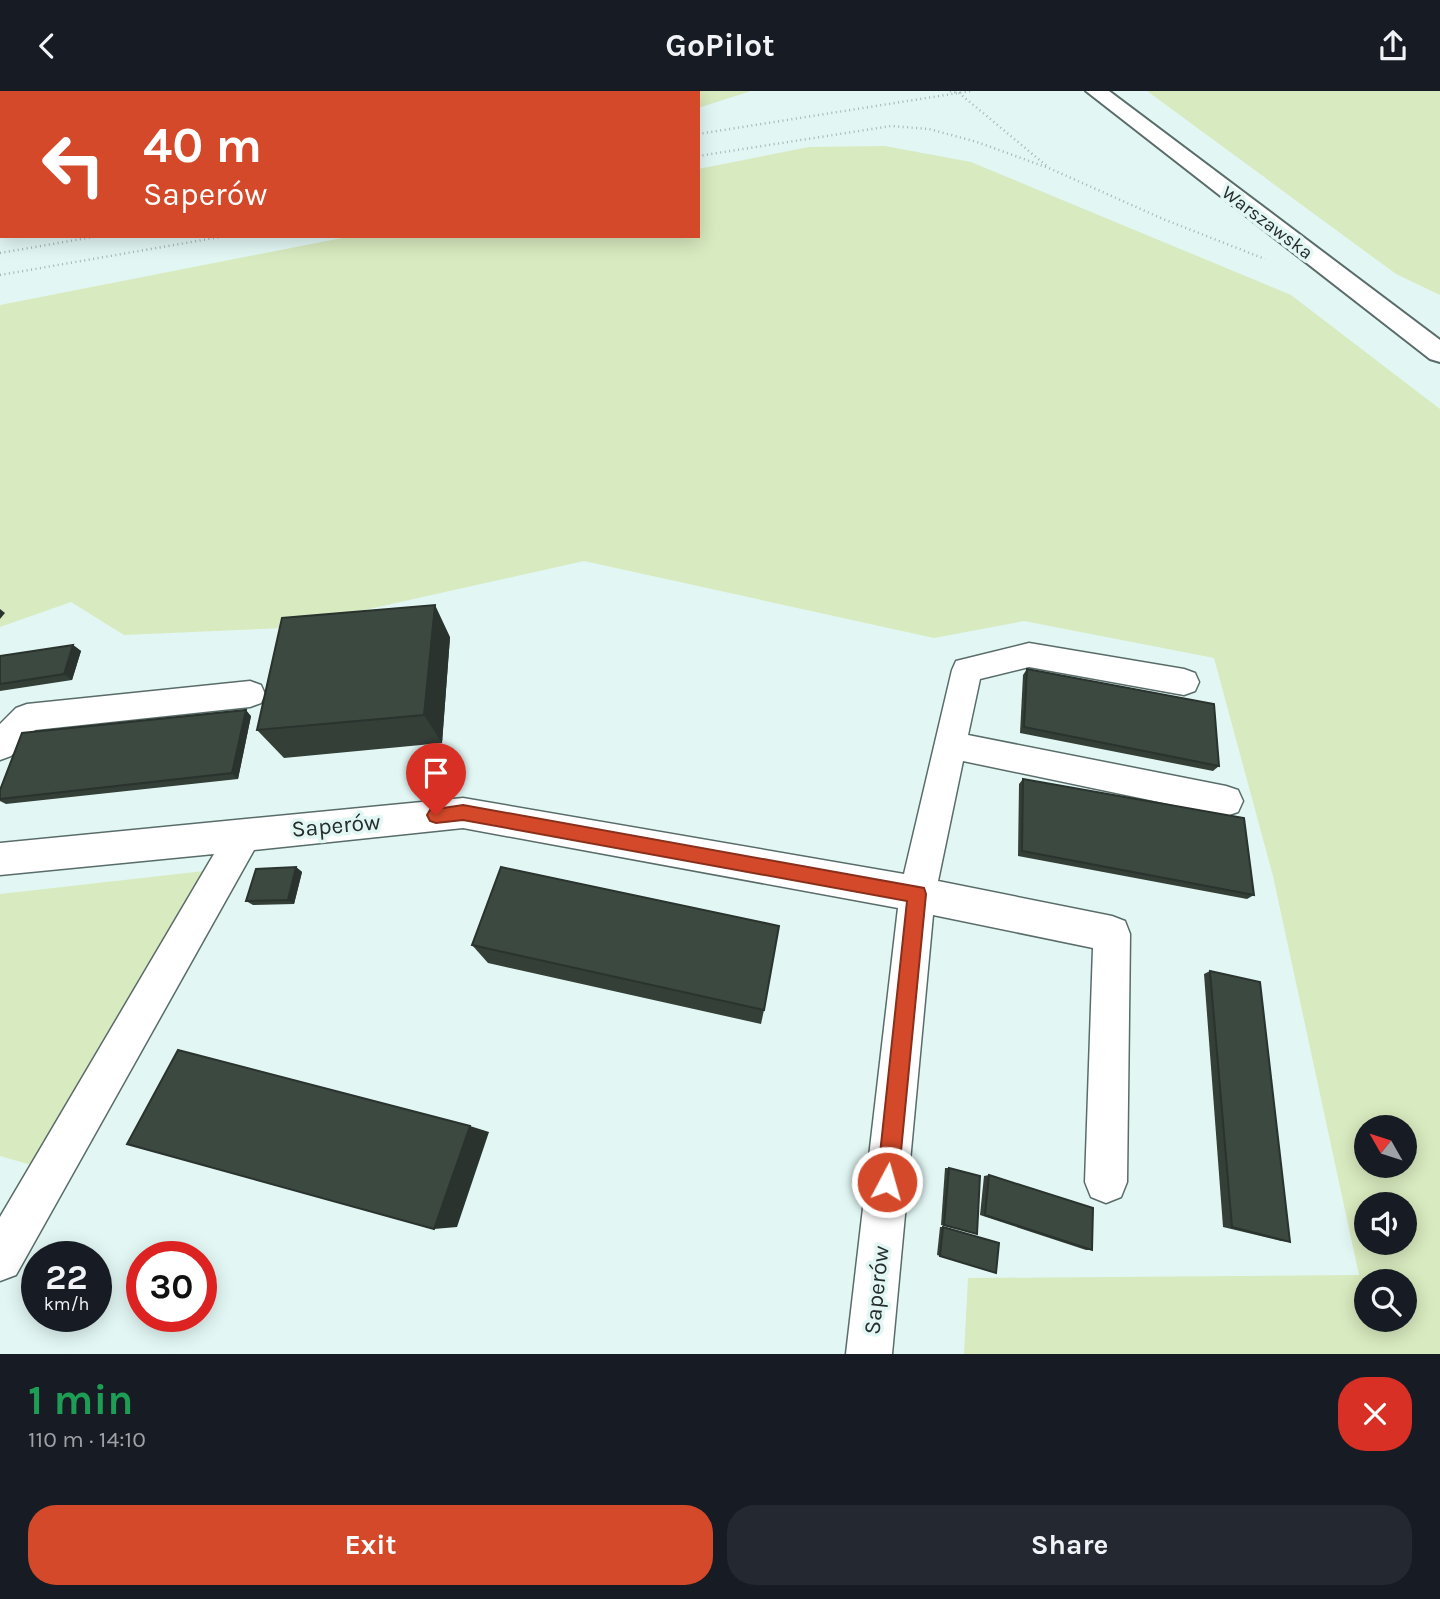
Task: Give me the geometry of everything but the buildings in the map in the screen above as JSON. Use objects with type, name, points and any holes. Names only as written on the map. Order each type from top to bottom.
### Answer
[{"type":"main road","name":"Warszawska","points":[[1096,91],[1440,353]]},
{"type":"street","points":[[1106,1182],[1112,934],[917,894],[968,670],[1029,655],[1184,682]]},
{"type":"street","points":[[0,745],[27,717],[250,694]]},
{"type":"street","points":[[951,745],[1226,801]]},
{"type":"street","name":"Saperów","points":[[0,859],[463,813],[917,894],[869,1354]]},
{"type":"street","points":[[0,1259],[245,833]]},
{"type":"path","points":[[950,91],[959,93],[1051,169]]},
{"type":"path","points":[[700,134],[971,91]]},
{"type":"path","points":[[700,156],[891,126],[929,129],[977,142],[1051,169],[1163,219],[1275,262]]},
{"type":"path","points":[[0,253],[87,238]]},
{"type":"path","points":[[0,275],[214,238]]},
{"type":"green space","points":[[700,91],[751,91],[700,107]]},
{"type":"green space","points":[[1147,91],[1440,91],[1440,295],[1396,274]]},
{"type":"green space","points":[[885,146],[971,162],[1291,295],[1440,409],[1440,1354],[964,1354],[968,1278],[1354,1275],[1354,1332],[1417,1332],[1417,1269],[1358,1269],[1355,1255],[1417,1255],[1417,1192],[1354,1192],[1354,1252],[1273,876],[1214,658],[1024,621],[934,638],[584,561],[284,628],[124,635],[71,602],[0,627],[0,305],[342,238],[700,238],[700,169],[809,147]]},
{"type":"green space","points":[[213,870],[35,1166],[0,1156],[0,894]]},
{"type":"route","points":[[436,815],[463,813],[917,894],[887,1182]]}]
